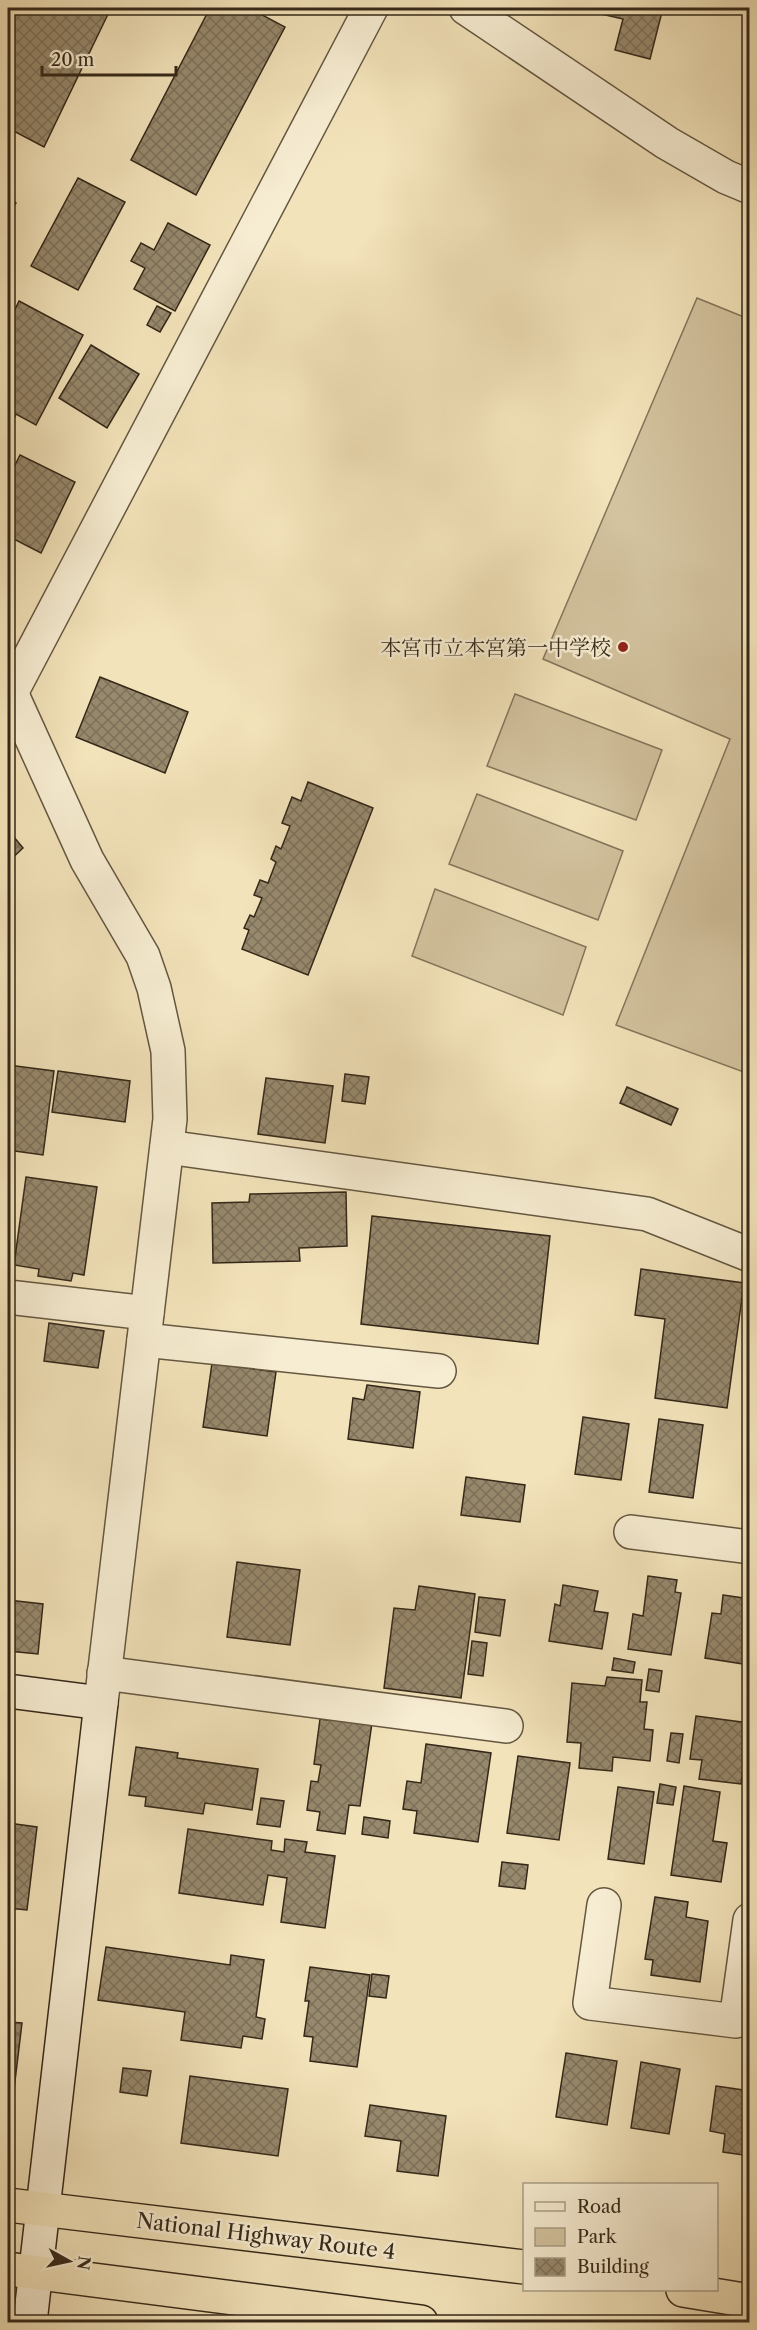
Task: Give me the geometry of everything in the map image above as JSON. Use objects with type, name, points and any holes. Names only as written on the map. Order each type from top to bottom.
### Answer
[{"type":"highway","name":"National Highway Route 4","points":[[8,2205],[523,2267]]},
{"type":"highway","points":[[22,2271],[421,2322]]},
{"type":"highway","points":[[694,2291],[750,2301]]},
{"type":"street","points":[[30,2322],[22,2271],[43,2210],[170,1119],[168,1051],[154,988],[143,956],[87,860],[9,689],[371,8]]},
{"type":"street","points":[[466,8],[667,143],[726,177],[750,187]]},
{"type":"street","points":[[167,1147],[647,1214],[750,1255]]},
{"type":"street","points":[[8,1297],[146,1326],[439,1371]]},
{"type":"street","points":[[631,1532],[750,1547]]},
{"type":"street","points":[[8,1691],[103,1688],[506,1726]]},
{"type":"street","points":[[604,1905],[590,2003],[736,2021],[750,1920]]},
{"type":"green space","points":[[697,298],[749,319],[749,1074],[616,1025],[730,739],[543,659]]},
{"type":"green space","points":[[515,694],[662,750],[636,820],[487,766]]},
{"type":"green space","points":[[477,794],[623,851],[598,920],[449,864]]},
{"type":"green space","points":[[435,889],[586,947],[563,1015],[412,956]]},
{"type":"building","points":[[8,8],[104,8],[110,10],[44,147],[8,128]]},
{"type":"building","points":[[210,8],[249,8],[285,27],[196,195],[131,160]]},
{"type":"building","points":[[602,8],[663,8],[650,59],[615,50],[623,19],[601,14]]},
{"type":"building","points":[[78,178],[125,202],[78,290],[31,266]]},
{"type":"building","points":[[8,196],[16,203],[8,213]]},
{"type":"building","points":[[168,223],[210,245],[175,311],[134,289],[145,268],[131,261],[141,243],[154,250]]},
{"type":"building","points":[[19,301],[83,335],[36,425],[16,414],[11,426],[8,424],[8,324]]},
{"type":"building","points":[[157,306],[171,313],[160,332],[147,325]]},
{"type":"building","points":[[91,345],[139,374],[107,428],[59,398]]},
{"type":"building","points":[[20,455],[75,482],[41,553],[8,536],[8,479]]},
{"type":"building","points":[[100,677],[188,712],[165,773],[76,737]]},
{"type":"building","points":[[308,782],[373,808],[308,975],[242,949],[249,930],[244,928],[250,915],[254,917],[262,898],[254,895],[260,880],[268,883],[276,862],[271,859],[276,846],[281,849],[290,826],[282,823],[292,797],[301,801]]},
{"type":"building","points":[[8,830],[23,848],[8,862]]},
{"type":"building","points":[[8,1065],[54,1071],[43,1155],[8,1150]]},
{"type":"building","points":[[58,1071],[130,1081],[125,1122],[52,1112]]},
{"type":"building","points":[[345,1074],[369,1077],[365,1104],[342,1101]]},
{"type":"building","points":[[266,1078],[333,1086],[325,1143],[258,1134]]},
{"type":"building","points":[[627,1087],[678,1109],[671,1125],[620,1103]]},
{"type":"building","points":[[26,1177],[97,1187],[84,1275],[73,1273],[71,1281],[38,1276],[39,1269],[14,1265]]},
{"type":"building","points":[[346,1192],[347,1246],[299,1248],[300,1261],[213,1263],[212,1203],[249,1202],[250,1194]]},
{"type":"building","points":[[372,1216],[550,1236],[538,1344],[361,1324]]},
{"type":"building","points":[[641,1269],[744,1283],[727,1408],[655,1398],[665,1319],[635,1315]]},
{"type":"building","points":[[49,1323],[104,1331],[98,1368],[44,1361]]},
{"type":"building","points":[[212,1363],[276,1372],[267,1436],[203,1427]]},
{"type":"building","points":[[367,1385],[420,1392],[413,1448],[348,1439],[353,1398],[364,1400]]},
{"type":"building","points":[[583,1417],[629,1424],[621,1480],[575,1474]]},
{"type":"building","points":[[659,1419],[703,1425],[693,1498],[649,1492]]},
{"type":"building","points":[[466,1477],[525,1485],[520,1522],[461,1515]]},
{"type":"building","points":[[237,1562],[300,1570],[290,1645],[227,1637]]},
{"type":"building","points":[[648,1576],[677,1580],[675,1592],[681,1593],[671,1655],[628,1649],[633,1614],[643,1616]]},
{"type":"building","points":[[563,1585],[598,1591],[594,1611],[608,1613],[602,1649],[549,1641],[555,1604],[560,1606]]},
{"type":"building","points":[[419,1586],[475,1594],[461,1698],[384,1688],[394,1608],[415,1610]]},
{"type":"building","points":[[723,1595],[750,1599],[750,1665],[705,1658],[712,1613],[721,1614]]},
{"type":"building","points":[[479,1597],[505,1600],[500,1636],[475,1632]]},
{"type":"building","points":[[8,1600],[43,1604],[38,1654],[8,1651]]},
{"type":"building","points":[[472,1641],[487,1643],[483,1676],[468,1674]]},
{"type":"building","points":[[614,1658],[635,1662],[633,1673],[612,1670]]},
{"type":"building","points":[[649,1669],[662,1671],[659,1692],[646,1690]]},
{"type":"building","points":[[607,1677],[642,1680],[640,1702],[647,1702],[644,1729],[653,1730],[650,1761],[613,1757],[612,1771],[579,1768],[581,1743],[567,1742],[572,1683],[605,1686]]},
{"type":"building","points":[[696,1716],[749,1723],[741,1784],[699,1779],[702,1760],[690,1759]]},
{"type":"building","points":[[327,1717],[372,1723],[360,1806],[349,1805],[345,1834],[317,1830],[320,1812],[307,1810],[311,1781],[318,1782],[321,1765],[314,1764],[320,1719],[327,1720]]},
{"type":"building","points":[[671,1733],[683,1734],[679,1763],[667,1761]]},
{"type":"building","points":[[426,1744],[491,1753],[478,1842],[414,1833],[417,1811],[403,1809],[407,1781],[421,1783]]},
{"type":"building","points":[[136,1747],[178,1753],[177,1758],[258,1769],[252,1810],[205,1803],[203,1814],[145,1806],[146,1797],[129,1795]]},
{"type":"building","points":[[518,1756],[570,1763],[559,1840],[507,1833]]},
{"type":"building","points":[[660,1784],[676,1787],[673,1805],[657,1803]]},
{"type":"building","points":[[684,1786],[720,1792],[713,1841],[727,1843],[721,1882],[671,1875]]},
{"type":"building","points":[[618,1787],[654,1792],[644,1864],[608,1859]]},
{"type":"building","points":[[261,1798],[284,1801],[280,1827],[257,1824]]},
{"type":"building","points":[[364,1817],[390,1821],[388,1838],[362,1834]]},
{"type":"building","points":[[8,1823],[37,1827],[27,1910],[8,1908]]},
{"type":"building","points":[[188,1829],[272,1841],[271,1850],[284,1852],[285,1839],[307,1842],[305,1852],[335,1856],[325,1928],[281,1922],[287,1878],[268,1875],[263,1905],[179,1893]]},
{"type":"building","points":[[502,1862],[528,1865],[525,1889],[499,1886]]},
{"type":"building","points":[[655,1897],[688,1902],[686,1917],[708,1921],[700,1982],[651,1975],[653,1960],[645,1959]]},
{"type":"building","points":[[106,1947],[230,1965],[231,1955],[264,1960],[256,2017],[265,2019],[262,2039],[243,2036],[241,2048],[181,2040],[185,2012],[98,2000]]},
{"type":"building","points":[[310,1967],[370,1975],[357,2067],[310,2061],[313,2037],[304,2036],[309,2001],[305,2001]]},
{"type":"building","points":[[372,1974],[389,1976],[386,1998],[369,1996]]},
{"type":"building","points":[[8,2022],[22,2023],[11,2114],[8,2114]]},
{"type":"building","points":[[566,2053],[617,2061],[607,2125],[556,2117]]},
{"type":"building","points":[[641,2062],[680,2069],[669,2134],[631,2128]]},
{"type":"building","points":[[123,2068],[151,2071],[147,2096],[120,2092]]},
{"type":"building","points":[[190,2076],[288,2089],[278,2156],[181,2143]]},
{"type":"building","points":[[716,2086],[750,2091],[750,2156],[723,2152],[725,2134],[710,2131]]},
{"type":"building","points":[[370,2105],[446,2116],[438,2176],[397,2171],[401,2141],[365,2136]]},
{"type":"place","name":"本宮市立本宮第一中学校","points":[[623,647]]}]
